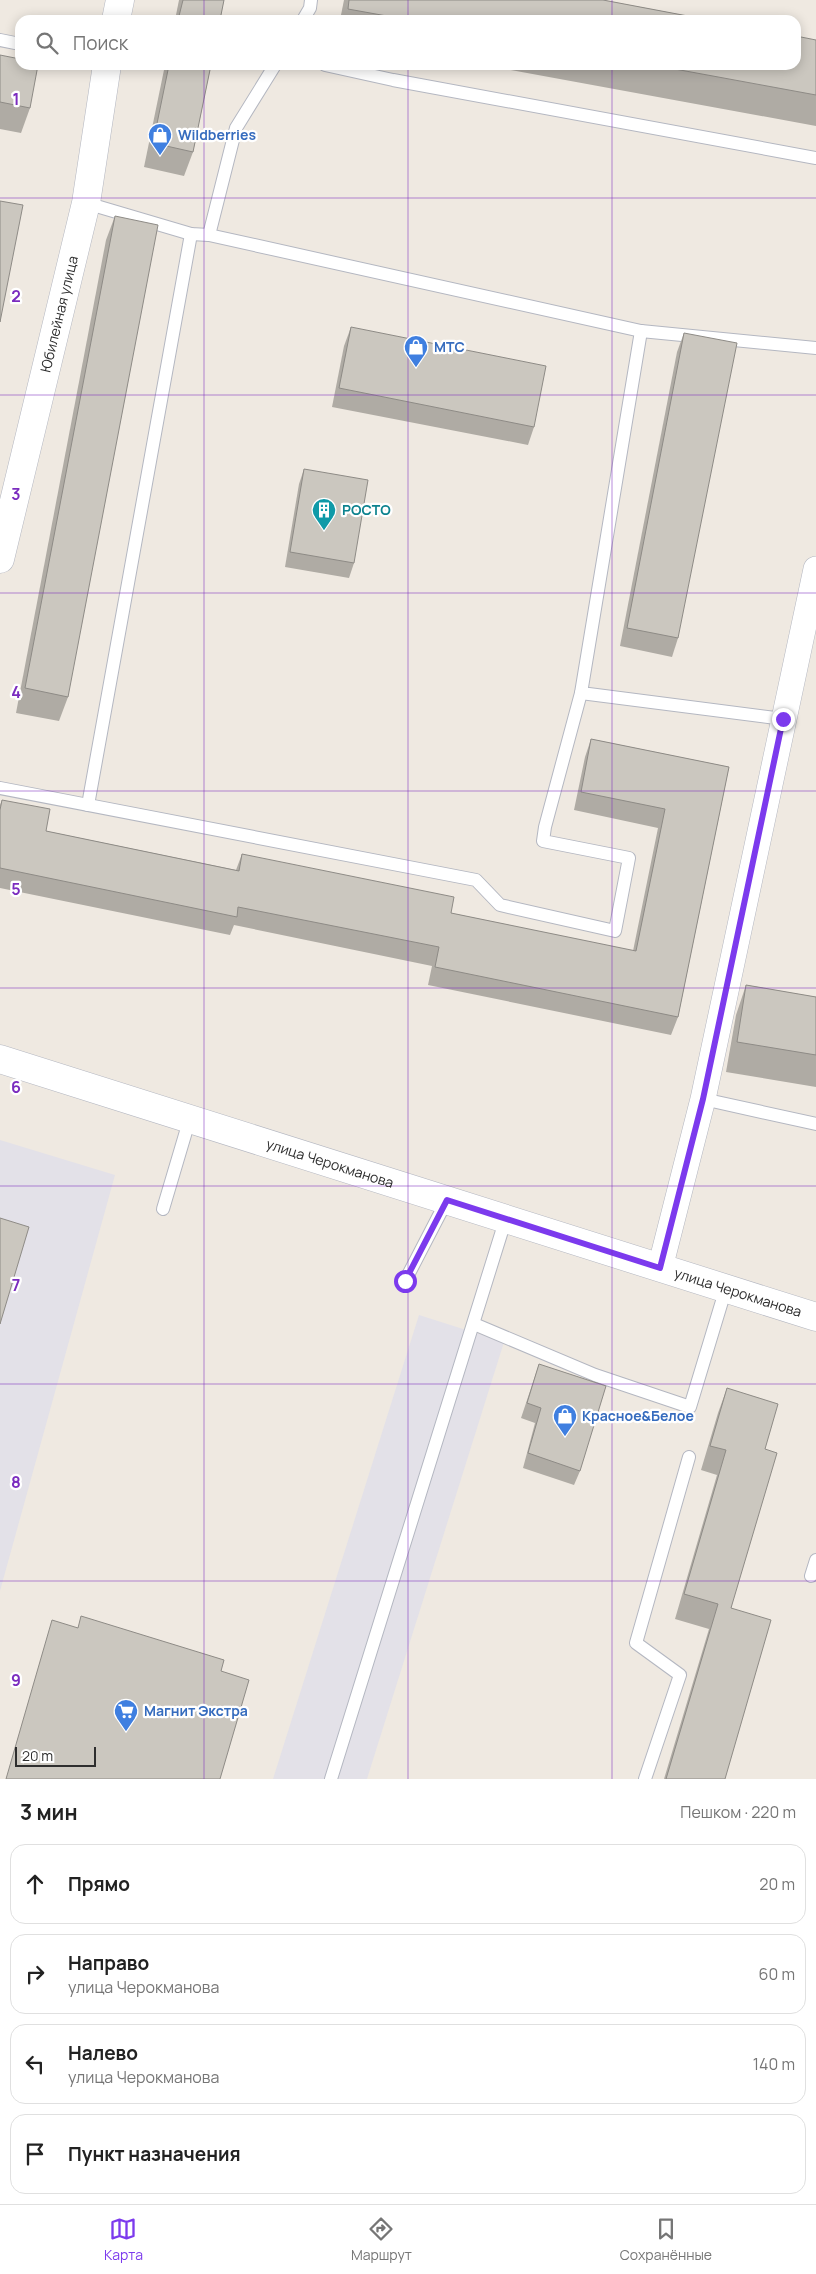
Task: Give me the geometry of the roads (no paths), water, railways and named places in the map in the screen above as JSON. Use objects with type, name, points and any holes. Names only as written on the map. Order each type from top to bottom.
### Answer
[{"type":"street","points":[[117,15],[120,0]]},
{"type":"street","name":"Юбилейная улица","points":[[0,559],[86,203],[106,70]]},
{"type":"street","name":"улица Черокманова","points":[[660,1268],[703,1099],[816,569]]},
{"type":"street","name":"улица Черокманова","points":[[0,1059],[816,1317]]},
{"type":"lane","points":[[0,40],[15,43]]},
{"type":"lane","points":[[209,234],[236,128],[272,70]]},
{"type":"lane","points":[[348,70],[816,158]]},
{"type":"lane","points":[[86,203],[191,234],[209,234],[641,331],[816,348]]},
{"type":"lane","points":[[88,805],[191,234]]},
{"type":"lane","points":[[0,788],[476,880],[500,905],[615,932],[629,858],[543,841],[545,827],[581,693],[641,331]]},
{"type":"lane","points":[[581,693],[783,719]]},
{"type":"lane","points":[[703,1099],[816,1124]]},
{"type":"lane","points":[[164,1209],[190,1118]]},
{"type":"lane","points":[[405,1281],[447,1200]]},
{"type":"lane","points":[[331,1779],[506,1218]]},
{"type":"lane","points":[[474,1324],[595,1376],[690,1407],[726,1288]]},
{"type":"lane","points":[[645,1779],[680,1675],[636,1643],[689,1457]]},
{"type":"lane","points":[[811,1576],[816,1560]]},
{"type":"place","name":"Wildberries","points":[[160,156]]},
{"type":"place","name":"МТС","points":[[416,368]]},
{"type":"place","name":"РОСТО","points":[[324,531]]},
{"type":"place","name":"Красное&Белое","points":[[565,1437]]},
{"type":"place","name":"Магнит Экстра","points":[[126,1732]]}]
